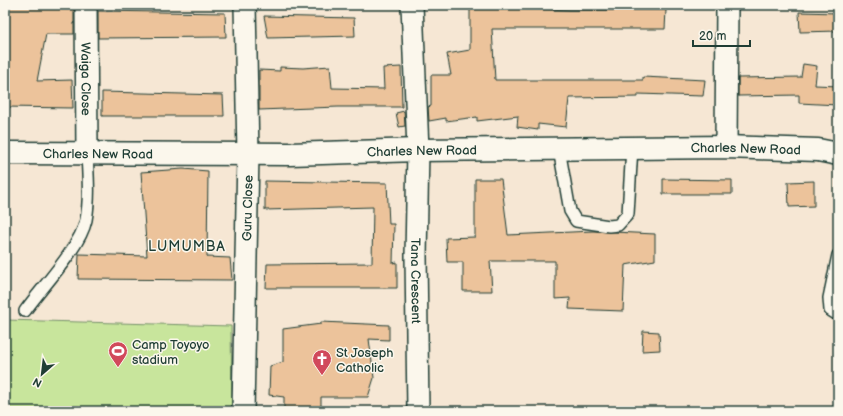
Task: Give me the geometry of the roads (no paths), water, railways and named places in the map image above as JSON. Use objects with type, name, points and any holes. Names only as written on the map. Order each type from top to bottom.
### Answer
[{"type":"street","name":"Waiga Close","points":[[86,5],[87,153]]},
{"type":"street","name":"Guru Close","points":[[243,411],[248,154],[245,5]]},
{"type":"street","points":[[412,5],[418,150]]},
{"type":"street","points":[[726,147],[727,5]]},
{"type":"street","name":"Charles New Road","points":[[5,153],[248,154],[418,150],[726,147],[818,150],[838,154]]},
{"type":"street","name":"Tana Crescent","points":[[418,150],[416,373],[418,411]]},
{"type":"lane","points":[[559,149],[570,211],[576,221],[609,226],[618,225],[628,214],[632,147]]},
{"type":"lane","points":[[25,311],[74,247],[81,234],[86,221],[88,199],[87,153]]},
{"type":"lane","points":[[838,255],[829,298],[830,310],[838,315]]},
{"type":"place","name":"Camp Toyoyo stadium","points":[[118,368]]},
{"type":"place","name":"St Joseph Catholic","points":[[322,376]]},
{"type":"district","name":"LUMUMBA","points":[[187,246]]}]
